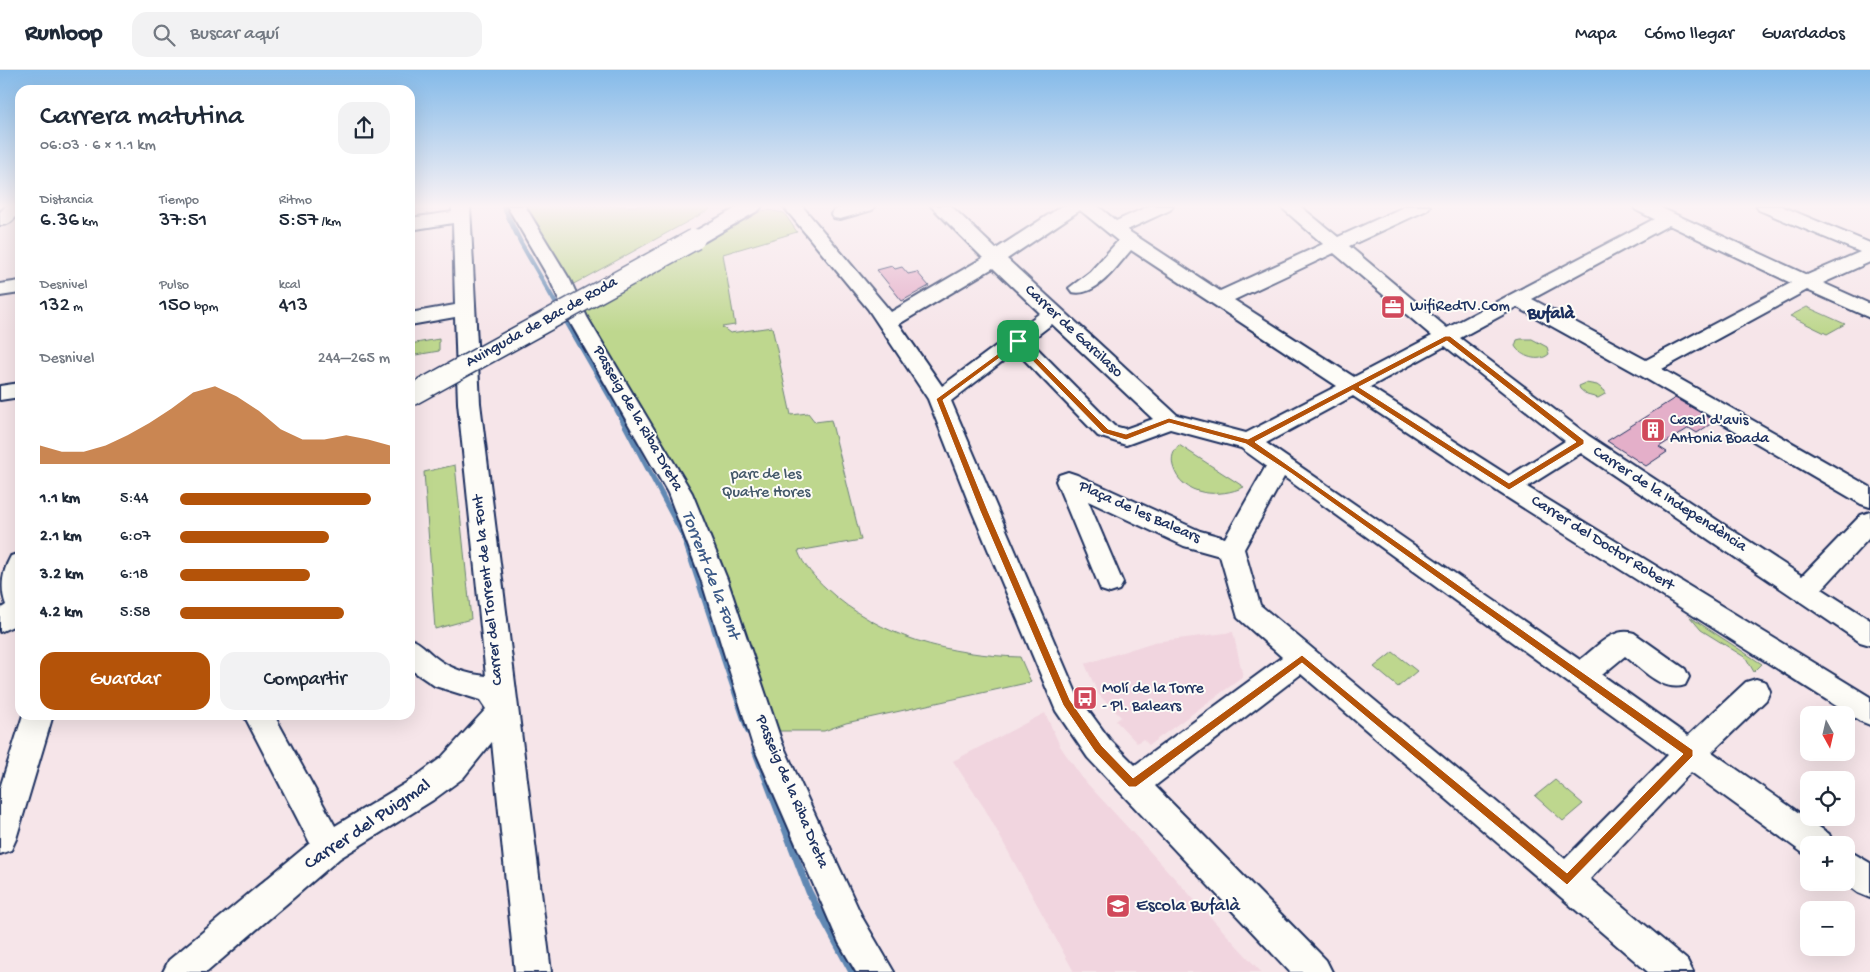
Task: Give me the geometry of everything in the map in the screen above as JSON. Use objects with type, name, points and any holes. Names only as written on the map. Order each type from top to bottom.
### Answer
[{"type":"street","name":"Carrer del Torrent de la Font","points":[[463,248],[469,403],[533,972]]},
{"type":"street","name":"Passeig de la Riba Dreta","points":[[541,248],[560,280],[577,317],[680,492],[714,579],[767,743],[851,930],[876,972]]},
{"type":"street","name":"Avinguda de Bac de Roda","points":[[415,379],[666,248]]},
{"type":"street","name":"Avinguda de Bac de Roda","points":[[415,393],[668,248]]},
{"type":"street","points":[[829,248],[888,322],[939,399],[984,511],[1066,702],[1099,749],[1314,972]]},
{"type":"street","points":[[834,248],[837,257]]},
{"type":"street","name":"Carrer de Garcilaso","points":[[983,248],[1169,421],[1249,442]]},
{"type":"street","points":[[888,322],[1010,248]]},
{"type":"street","points":[[1079,288],[1097,276],[1113,248]]},
{"type":"street","name":"Carrer del Doctor Robert","points":[[1141,248],[1509,487],[1870,712]]},
{"type":"street","points":[[1219,299],[1333,248]]},
{"type":"street","name":"Carrer de la Independència","points":[[1340,248],[1447,338],[1581,442],[1870,634]]},
{"type":"street","points":[[1613,248],[1249,442],[1279,464],[1295,472],[1805,836]]},
{"type":"street","points":[[1732,248],[1870,312]]},
{"type":"street","points":[[1646,369],[1805,283],[1870,255]]},
{"type":"street","points":[[0,290],[15,288]]},
{"type":"street","points":[[1517,299],[1646,369],[1870,498]]},
{"type":"street","points":[[415,318],[466,309]]},
{"type":"street","points":[[939,399],[1052,314]]},
{"type":"street","points":[[1018,341],[1106,431],[1126,437],[1169,421]]},
{"type":"street","points":[[0,394],[15,391]]},
{"type":"street","points":[[1509,487],[1581,442]]},
{"type":"street","points":[[1279,464],[1231,549],[1248,610],[1302,658],[1675,972]]},
{"type":"street","name":"Plaça de les Balears","points":[[1110,583],[1068,481],[1192,539],[1231,549]]},
{"type":"street","points":[[1805,590],[1870,521]]},
{"type":"street","points":[[0,621],[15,601]]},
{"type":"street","points":[[1581,676],[1624,641],[1675,677]]},
{"type":"street","points":[[415,656],[427,669],[462,686],[489,689],[503,712]]},
{"type":"street","points":[[1133,784],[1302,658]]},
{"type":"street","points":[[1567,880],[1690,753],[1756,691]]},
{"type":"street","name":"Carrer del Puigmal","points":[[181,972],[220,936],[330,847],[452,768],[484,730],[503,712]]},
{"type":"street","points":[[0,839],[36,720]]},
{"type":"street","points":[[262,720],[330,847]]},
{"type":"street","points":[[1855,871],[1870,882]]},
{"type":"shaded area","points":[[1233,632],[1243,677],[1149,745],[1143,739],[1137,743],[1116,721],[1121,717],[1098,694],[1085,664],[1154,642]]},
{"type":"shaded area","name":"Escola Bufalà","points":[[1045,713],[1060,746],[1083,779],[1261,972],[1074,972],[985,809],[953,761]]},
{"type":"green space","points":[[547,248],[639,248],[570,286]]},
{"type":"green space","name":"parc de les Quatre Hores","points":[[695,248],[743,248],[723,254],[735,325],[722,327],[730,333],[772,327],[791,415],[808,413],[815,422],[831,420],[861,540],[798,551],[806,567],[827,589],[848,606],[893,632],[942,648],[994,656],[1020,657],[1031,682],[846,723],[824,731],[776,731],[722,571],[582,311]]},
{"type":"green space","points":[[1807,307],[1845,324],[1827,334],[1790,316]]},
{"type":"green space","points":[[439,339],[439,351],[415,355],[415,343]]},
{"type":"green space","points":[[1532,339],[1547,347],[1549,354],[1540,358],[1526,356],[1515,346],[1517,340]]},
{"type":"green space","points":[[1586,383],[1597,385],[1605,391],[1605,394],[1598,398],[1587,395],[1579,386]]},
{"type":"green space","points":[[1179,445],[1244,487],[1235,491],[1214,493],[1193,489],[1184,484],[1177,476],[1172,463],[1173,455]]},
{"type":"green space","points":[[455,465],[471,619],[435,629],[424,472]]},
{"type":"green space","points":[[1690,617],[1762,664],[1754,672],[1746,658],[1701,630]]},
{"type":"green space","points":[[1393,652],[1417,671],[1398,687],[1374,667]]},
{"type":"green space","points":[[1555,780],[1583,804],[1563,821],[1535,796]]},
{"type":"building","points":[[892,266],[895,269],[902,267],[908,274],[917,272],[929,286],[902,301],[877,270]]},
{"type":"building","name":"Casal d'avis Antonia Boada","points":[[1675,398],[1715,421],[1697,433],[1689,428],[1659,447],[1667,452],[1646,466],[1607,441]]},
{"type":"waterway","name":"Torrent de la Font","points":[[524,248],[616,408]]},
{"type":"waterway","name":"Torrent de la Font","points":[[615,406],[683,535],[724,659]]},
{"type":"waterway","name":"Torrent de la Font","points":[[724,658],[749,732]]},
{"type":"waterway","name":"Torrent de la Font","points":[[755,750],[809,892],[852,972]]},
{"type":"place","name":"WifiRedTV.Com","points":[[1393,307]]},
{"type":"place","name":"Casal d'avis Antonia Boada","points":[[1653,430]]},
{"type":"place","name":"Molí de la Torre - Pl. Balears","points":[[1085,698]]},
{"type":"place","name":"Escola Bufalà","points":[[1118,906]]},
{"type":"district","name":"Bufalà","points":[[1551,314]]},
{"type":"route","points":[[1018,341],[939,399],[984,511],[1066,702],[1076,719],[1099,749],[1133,784],[1302,658],[1567,880],[1690,753],[1295,472],[1279,464],[1249,442],[1353,386],[1509,487],[1581,442],[1447,338],[1353,386],[1296,417],[1249,442],[1169,421],[1126,437],[1106,431],[1043,369],[1018,341]]}]
